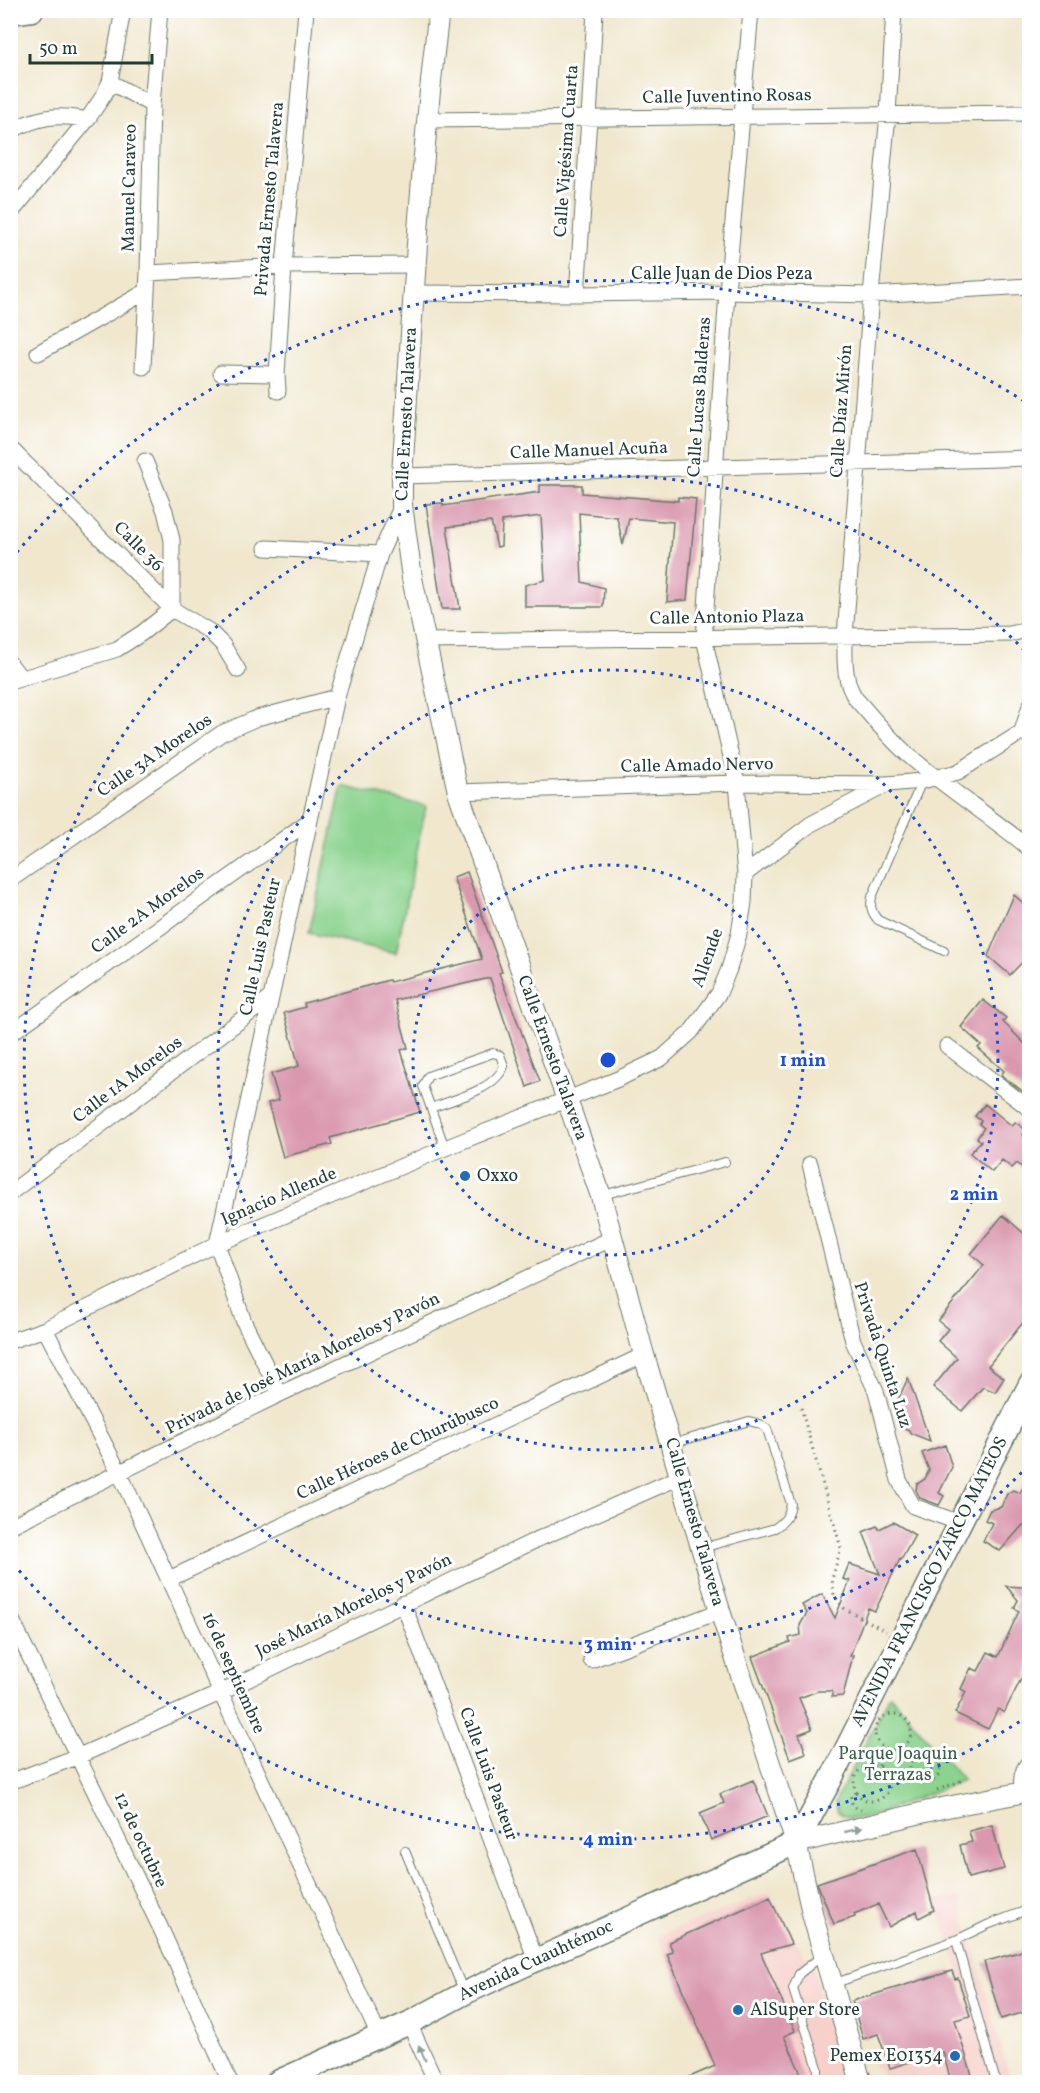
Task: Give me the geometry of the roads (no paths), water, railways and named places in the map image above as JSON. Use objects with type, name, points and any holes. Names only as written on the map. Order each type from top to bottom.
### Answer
[{"type":"main road","points":[[10,13],[32,10]]},
{"type":"main road","name":"AVENIDA FRANCISCO ZARCO MATEOS","points":[[796,1843],[1029,1384]]},
{"type":"main road","name":"Avenida Cuauhtémoc","points":[[277,2082],[409,2023],[465,1993],[536,1960],[796,1843]]},
{"type":"street","points":[[10,214],[87,120],[104,95],[110,82],[123,10]]},
{"type":"street","name":"Manuel Caraveo","points":[[143,366],[152,105],[160,10]]},
{"type":"street","name":"Privada Ernesto Talavera","points":[[278,391],[277,374],[284,267],[306,10]]},
{"type":"street","name":"Calle Ernesto Talavera","points":[[439,10],[426,120],[414,265],[402,476],[402,505],[424,641],[458,792],[601,1196],[644,1355],[701,1548],[796,1843],[860,2082]]},
{"type":"street","name":"Calle Vigésima Cuarta","points":[[577,294],[594,10]]},
{"type":"street","name":"Calle Lucas Balderas","points":[[737,783],[704,638],[727,292],[751,10]]},
{"type":"street","name":"Calle Díaz Mirón","points":[[894,10],[888,114],[870,295],[857,462],[845,636],[847,680],[850,692],[929,780],[997,821],[1029,849]]},
{"type":"street","points":[[110,82],[152,105]]},
{"type":"street","name":"Calle Juventino Rosas","points":[[426,120],[1029,113]]},
{"type":"street","points":[[10,131],[28,122],[44,118],[66,115],[87,120]]},
{"type":"street","points":[[148,273],[284,267],[414,265]]},
{"type":"street","name":"Calle Juan de Dios Peza","points":[[413,293],[727,292],[870,295],[1029,286]]},
{"type":"street","points":[[38,353],[147,291]]},
{"type":"street","points":[[221,373],[277,374]]},
{"type":"street","name":"Calle 36","points":[[10,448],[172,609],[209,631],[223,645],[238,670]]},
{"type":"street","name":"Calle Manuel Acuña","points":[[402,476],[1029,458]]},
{"type":"street","points":[[10,664],[16,680],[117,649],[172,609],[174,583],[172,540],[165,511],[145,461]]},
{"type":"street","name":"Calle Luis Pasteur","points":[[217,1244],[337,697],[381,554],[402,505]]},
{"type":"street","points":[[266,548],[381,554]]},
{"type":"street","name":"Calle Antonio Plaza","points":[[424,641],[1010,634],[1029,627]]},
{"type":"street","name":"Calle 3A Morelos","points":[[10,880],[222,733],[257,718],[337,697]]},
{"type":"street","points":[[929,780],[958,772],[1027,732],[1029,706]]},
{"type":"street","name":"Calle Amado Nervo","points":[[458,792],[737,783],[887,784],[929,780]]},
{"type":"street","name":"Allende","points":[[567,1100],[662,1058],[691,1032],[718,993],[729,969],[739,934],[744,902],[745,874],[737,783]]},
{"type":"street","points":[[745,874],[811,824],[887,784]]},
{"type":"street","name":"Calle 2A Morelos","points":[[10,1034],[309,821]]},
{"type":"street","name":"Calle 1A Morelos","points":[[10,1193],[270,998]]},
{"type":"street","points":[[947,1046],[1029,1108]]},
{"type":"street","name":"Ignacio Allende","points":[[10,1341],[45,1329],[217,1244],[567,1100]]},
{"type":"street","name":"Privada Quinta Luz","points":[[810,1164],[853,1341],[876,1391],[899,1480],[913,1506],[960,1523]]},
{"type":"street","name":"Privada de José María Morelos y Pavón","points":[[10,1526],[280,1394],[613,1238]]},
{"type":"street","points":[[217,1244],[244,1322],[280,1394]]},
{"type":"street","name":"16 de septiembre","points":[[45,1329],[120,1474],[379,2036]]},
{"type":"street","name":"Calle Héroes de Churubusco","points":[[169,1579],[644,1355]]},
{"type":"street","name":"José María Morelos y Pavón","points":[[10,1782],[79,1756],[220,1693],[403,1602],[536,1540],[680,1477]]},
{"type":"street","name":"Calle Luis Pasteur","points":[[403,1602],[536,1960]]},
{"type":"street","points":[[591,1660],[720,1611]]},
{"type":"street","name":"12 de octubre","points":[[10,1616],[161,1929],[230,2082]]},
{"type":"street","points":[[796,1843],[942,1808],[1027,1797],[1021,1783],[1027,1764]]},
{"type":"street","points":[[409,2023],[436,2082]]},
{"type":"lane","points":[[929,780],[870,904],[878,920],[944,951]]},
{"type":"lane","points":[[431,1108],[482,1088],[497,1079],[504,1066],[500,1055],[493,1053],[428,1076],[423,1086],[445,1149]]},
{"type":"lane","points":[[601,1196],[725,1162]]},
{"type":"lane","points":[[671,1445],[749,1421],[760,1424],[767,1429],[791,1504],[790,1513],[785,1521],[775,1528],[701,1548]]},
{"type":"lane","points":[[405,1851],[465,1993]]},
{"type":"lane","points":[[832,1984],[956,1940],[1029,1909]]},
{"type":"lane","points":[[956,1940],[996,2082]]},
{"type":"lane","points":[[818,2082],[818,2068],[793,1989],[800,1974],[824,1954]]},
{"type":"place","name":"Oxxo","points":[[465,1176]]},
{"type":"place","name":"AlSuper Store","points":[[738,2010]]},
{"type":"place","name":"Pemex E01354","points":[[955,2056]]},
{"type":"park label","name":"Parque Joaquin Terrazas","points":[[898,1764]]}]
